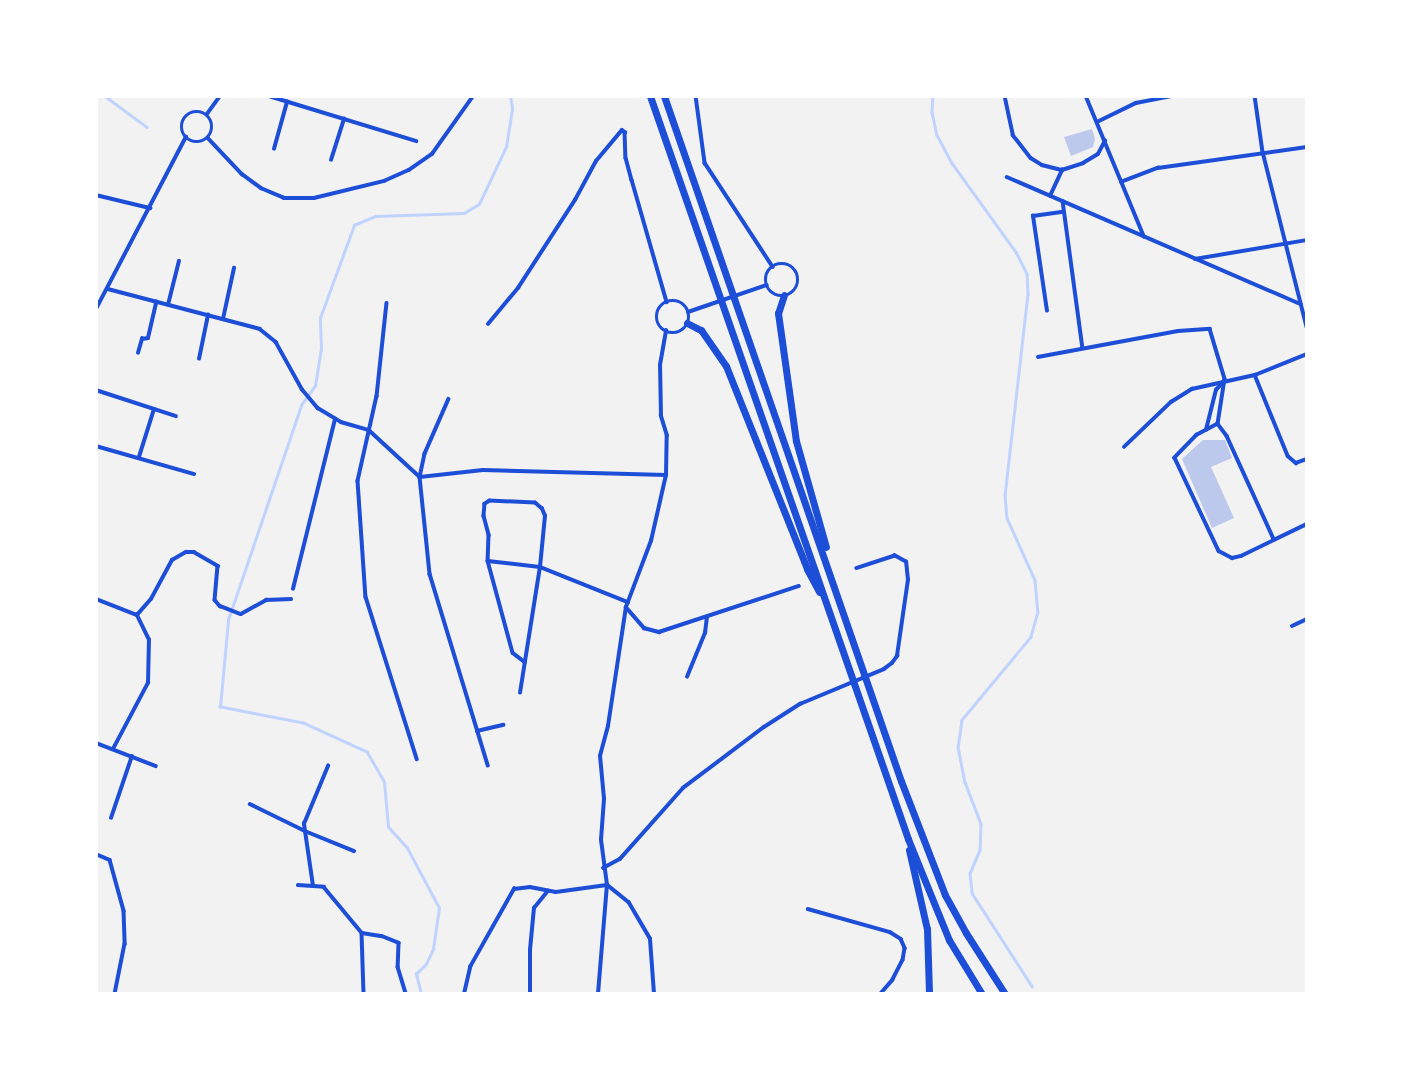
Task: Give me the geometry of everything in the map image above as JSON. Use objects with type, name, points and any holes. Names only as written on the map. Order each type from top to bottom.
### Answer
[{"type":"highway","points":[[650,96],[908,839],[944,928],[982,994]]},
{"type":"highway","points":[[664,96],[901,781],[943,888],[965,933],[1005,994]]},
{"type":"highway","points":[[784,295],[778,313],[796,441],[826,549],[828,568]]},
{"type":"highway","points":[[687,323],[701,330],[726,366],[807,569],[830,613]]},
{"type":"highway","points":[[908,839],[910,863],[927,929],[929,994]]},
{"type":"street","points":[[207,114],[220,96]]},
{"type":"street","points":[[269,96],[416,141]]},
{"type":"street","points":[[208,138],[242,174],[261,188],[284,198],[314,198],[384,181],[409,170],[432,154],[473,96]]},
{"type":"street","points":[[696,96],[705,163],[773,267]]},
{"type":"street","points":[[1005,96],[1011,127],[1018,142],[1042,165],[1062,170],[1098,154],[1105,141]]},
{"type":"street","points":[[1086,96],[1144,236]]},
{"type":"street","points":[[1097,122],[1136,103],[1172,96]]},
{"type":"street","points":[[1255,96],[1263,152],[1307,327]]},
{"type":"street","points":[[274,149],[288,102]]},
{"type":"street","points":[[197,111],[207,114],[213,128],[208,138],[200,142],[186,137],[182,128],[187,115],[197,111]]},
{"type":"street","points":[[331,160],[344,119]]},
{"type":"street","points":[[488,324],[518,288],[575,200],[596,161],[622,130],[625,132],[626,158],[667,302]]},
{"type":"street","points":[[96,309],[186,137]]},
{"type":"street","points":[[1121,182],[1158,168],[1307,147]]},
{"type":"street","points":[[1050,196],[1062,170]]},
{"type":"street","points":[[1006,177],[1301,304]]},
{"type":"street","points":[[96,195],[150,208]]},
{"type":"street","points":[[1063,201],[1083,349]]},
{"type":"street","points":[[1047,312],[1033,216],[1063,212]]},
{"type":"street","points":[[1195,259],[1307,240]]},
{"type":"street","points":[[168,305],[179,261]]},
{"type":"street","points":[[787,265],[795,271],[796,286],[784,295],[772,292],[767,285],[766,275],[773,267],[787,265]]},
{"type":"street","points":[[223,319],[234,268]]},
{"type":"street","points":[[688,312],[767,285]]},
{"type":"street","points":[[108,289],[223,319],[268,334],[312,402],[335,419],[369,430],[420,477],[483,470],[585,475],[666,475]]},
{"type":"street","points":[[138,353],[142,339],[148,338],[156,302]]},
{"type":"street","points":[[666,331],[680,331],[687,323],[688,312],[682,304],[667,302]]},
{"type":"street","points":[[598,994],[607,885],[603,869],[600,756],[608,726],[626,607],[651,541],[666,475],[667,436],[661,416],[660,365],[666,331],[657,318],[660,309],[667,302]]},
{"type":"street","points":[[387,303],[377,396],[358,481],[366,597],[417,759]]},
{"type":"street","points":[[200,359],[208,315]]},
{"type":"street","points":[[1038,358],[1178,331],[1210,328],[1225,379],[1219,424],[1274,538]]},
{"type":"street","points":[[1124,447],[1171,402],[1192,389],[1255,374],[1307,354]]},
{"type":"street","points":[[1255,374],[1288,456],[1296,463],[1307,459]]},
{"type":"street","points":[[1206,430],[1216,390],[1225,379]]},
{"type":"street","points":[[96,390],[176,416]]},
{"type":"street","points":[[449,399],[425,454],[420,477],[429,574],[488,765]]},
{"type":"street","points":[[139,457],[154,409]]},
{"type":"street","points":[[293,589],[335,419]]},
{"type":"street","points":[[1219,424],[1197,435],[1175,458],[1213,545],[1232,558],[1307,524]]},
{"type":"street","points":[[96,446],[194,474]]},
{"type":"street","points":[[520,693],[540,567],[545,516],[535,503],[490,500],[485,504],[484,516],[489,535],[488,561],[513,653],[524,662]]},
{"type":"street","points":[[136,615],[151,600],[172,560],[186,552],[194,552],[218,566],[215,600],[220,606],[241,614],[266,600],[291,599]]},
{"type":"street","points":[[603,869],[620,859],[693,781],[791,709],[843,684],[884,669],[897,656],[908,570],[906,562],[895,556],[857,568]]},
{"type":"street","points":[[488,561],[540,567],[628,602]]},
{"type":"street","points":[[626,607],[645,628],[653,632],[799,586]]},
{"type":"street","points":[[96,599],[136,615],[149,640],[149,683],[113,749]]},
{"type":"street","points":[[687,677],[705,633],[707,617]]},
{"type":"street","points":[[1292,626],[1307,619]]},
{"type":"street","points":[[477,732],[503,725]]},
{"type":"street","points":[[96,743],[156,766]]},
{"type":"street","points":[[111,818],[132,756]]},
{"type":"street","points":[[313,886],[304,824],[328,766]]},
{"type":"street","points":[[250,804],[305,831],[354,850]]},
{"type":"street","points":[[96,854],[110,860],[124,911],[125,944],[114,994]]},
{"type":"street","points":[[298,885],[324,887],[362,933],[364,994]]},
{"type":"street","points":[[464,994],[470,967],[514,889],[548,891],[607,885],[629,902],[650,939],[654,994]]},
{"type":"street","points":[[530,994],[534,908],[548,891]]},
{"type":"street","points":[[808,909],[890,932],[901,939],[905,948],[902,960],[893,980],[881,994]]},
{"type":"street","points":[[362,933],[382,936],[399,943],[398,967],[406,994]]},
{"type":"building","points":[[1092,129],[1095,139],[1093,147],[1071,156],[1064,137]]},
{"type":"building","points":[[1203,440],[1225,440],[1232,458],[1211,467],[1234,518],[1212,528],[1182,459]]},
{"type":"waterway","points":[[105,96],[147,127]]},
{"type":"waterway","points":[[421,994],[416,974],[426,964],[433,949],[439,908],[407,848],[388,827],[384,782],[367,752],[303,723],[220,707],[228,620],[301,405],[315,386],[321,350],[320,318],[354,225],[375,216],[464,213],[479,204],[506,147],[512,108],[510,96]]},
{"type":"waterway","points":[[933,96],[932,112],[937,135],[952,163],[1016,252],[1027,274],[1028,294],[1005,495],[1007,518],[1035,580],[1038,612],[1031,637],[962,720],[958,747],[965,782],[981,824],[980,850],[970,873],[972,893],[1032,986]]}]
